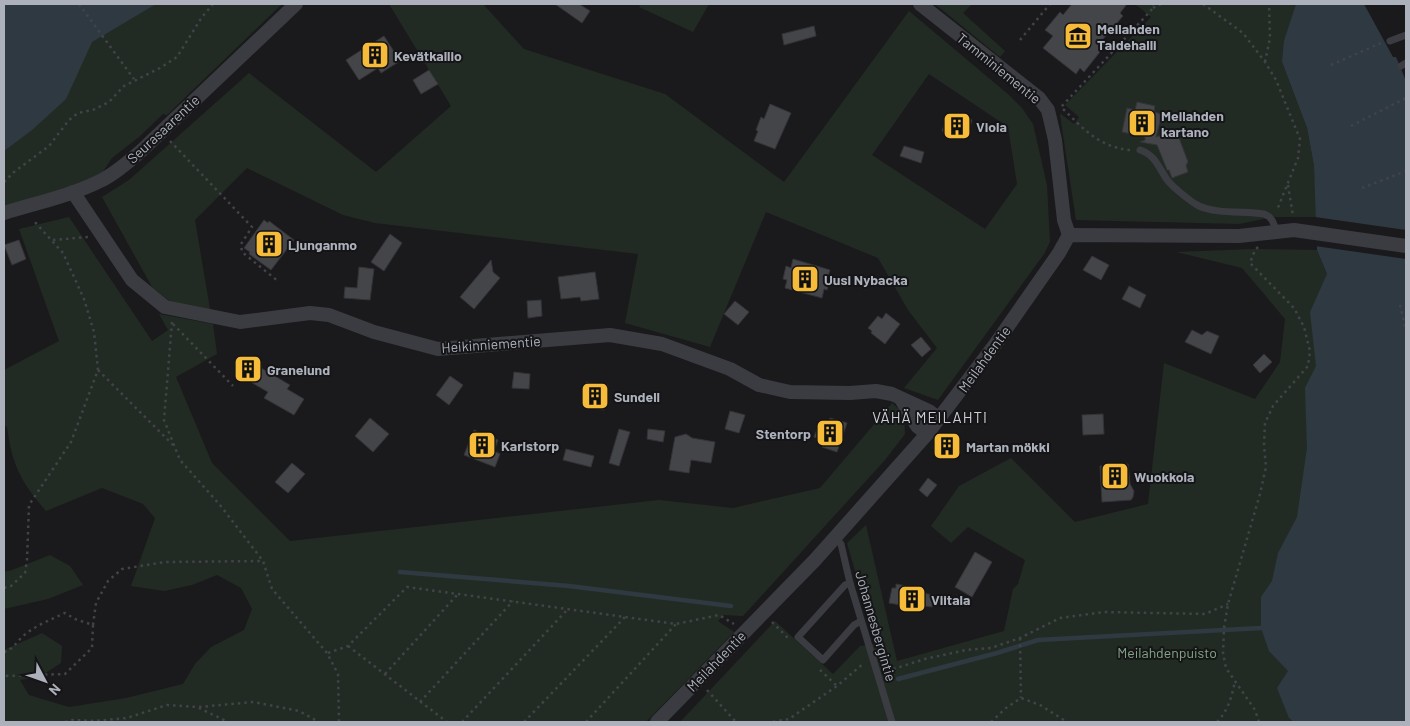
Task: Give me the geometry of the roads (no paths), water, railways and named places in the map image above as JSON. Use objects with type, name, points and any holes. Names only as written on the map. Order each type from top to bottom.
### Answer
[{"type":"street","name":"Seurasaarentie","points":[[4,213],[73,192],[101,181],[120,169],[141,152],[296,4]]},
{"type":"street","name":"Tamminiementie","points":[[920,4],[1039,98],[1048,110],[1055,140],[1064,220],[1069,234]]},
{"type":"street","name":"Heikinniementie","points":[[73,192],[132,280],[165,307],[240,322],[310,313],[329,314],[374,332],[438,349],[610,334],[662,344],[730,369],[758,385],[790,392],[850,393],[876,390],[892,394],[929,411],[939,419]]},
{"type":"street","points":[[1069,234],[1239,236],[1275,227],[1406,246]]},
{"type":"street","name":"Meilahdentie","points":[[657,722],[836,538],[927,434],[1000,338],[1059,253],[1069,234]]},
{"type":"street","points":[[901,399],[918,426],[927,434]]},
{"type":"lane","points":[[1387,41],[1406,35]]},
{"type":"lane","points":[[1140,150],[1148,153],[1155,160],[1169,182],[1196,205],[1207,209],[1264,214],[1269,216],[1275,227]]},
{"type":"lane","name":"Johannesbergintie","points":[[836,538],[841,544],[850,583],[892,722]]},
{"type":"lane","points":[[850,583],[845,585],[798,637],[823,660],[854,625],[861,621]]},
{"type":"waterway","points":[[400,572],[569,586],[731,606]]},
{"type":"waterway","points":[[898,679],[997,653],[1038,640],[1261,628]]},
{"type":"place","name":"Meilahden Taidehalli","points":[[1078,36]]},
{"type":"place","name":"Kevätkallio","points":[[375,55]]},
{"type":"place","name":"Meilahden kartano","points":[[1142,123]]},
{"type":"place","name":"Viola","points":[[957,126]]},
{"type":"place","name":"Ljunganmo","points":[[269,244]]},
{"type":"place","name":"Uusi Nybacka","points":[[805,279]]},
{"type":"place","name":"Granelund","points":[[248,369]]},
{"type":"place","name":"Sundell","points":[[595,396]]},
{"type":"place","name":"Stentorp","points":[[830,433]]},
{"type":"place","name":"Karlstorp","points":[[482,445]]},
{"type":"place","name":"Martan mökki","points":[[947,446]]},
{"type":"place","name":"Wuokkola","points":[[1115,476]]},
{"type":"place","name":"Viitala","points":[[912,599]]},
{"type":"district","name":"VÄHÄ MEILAHTI","points":[[930,417]]},
{"type":"park label","name":"Meilahdenpuisto","points":[[1167,652]]}]
